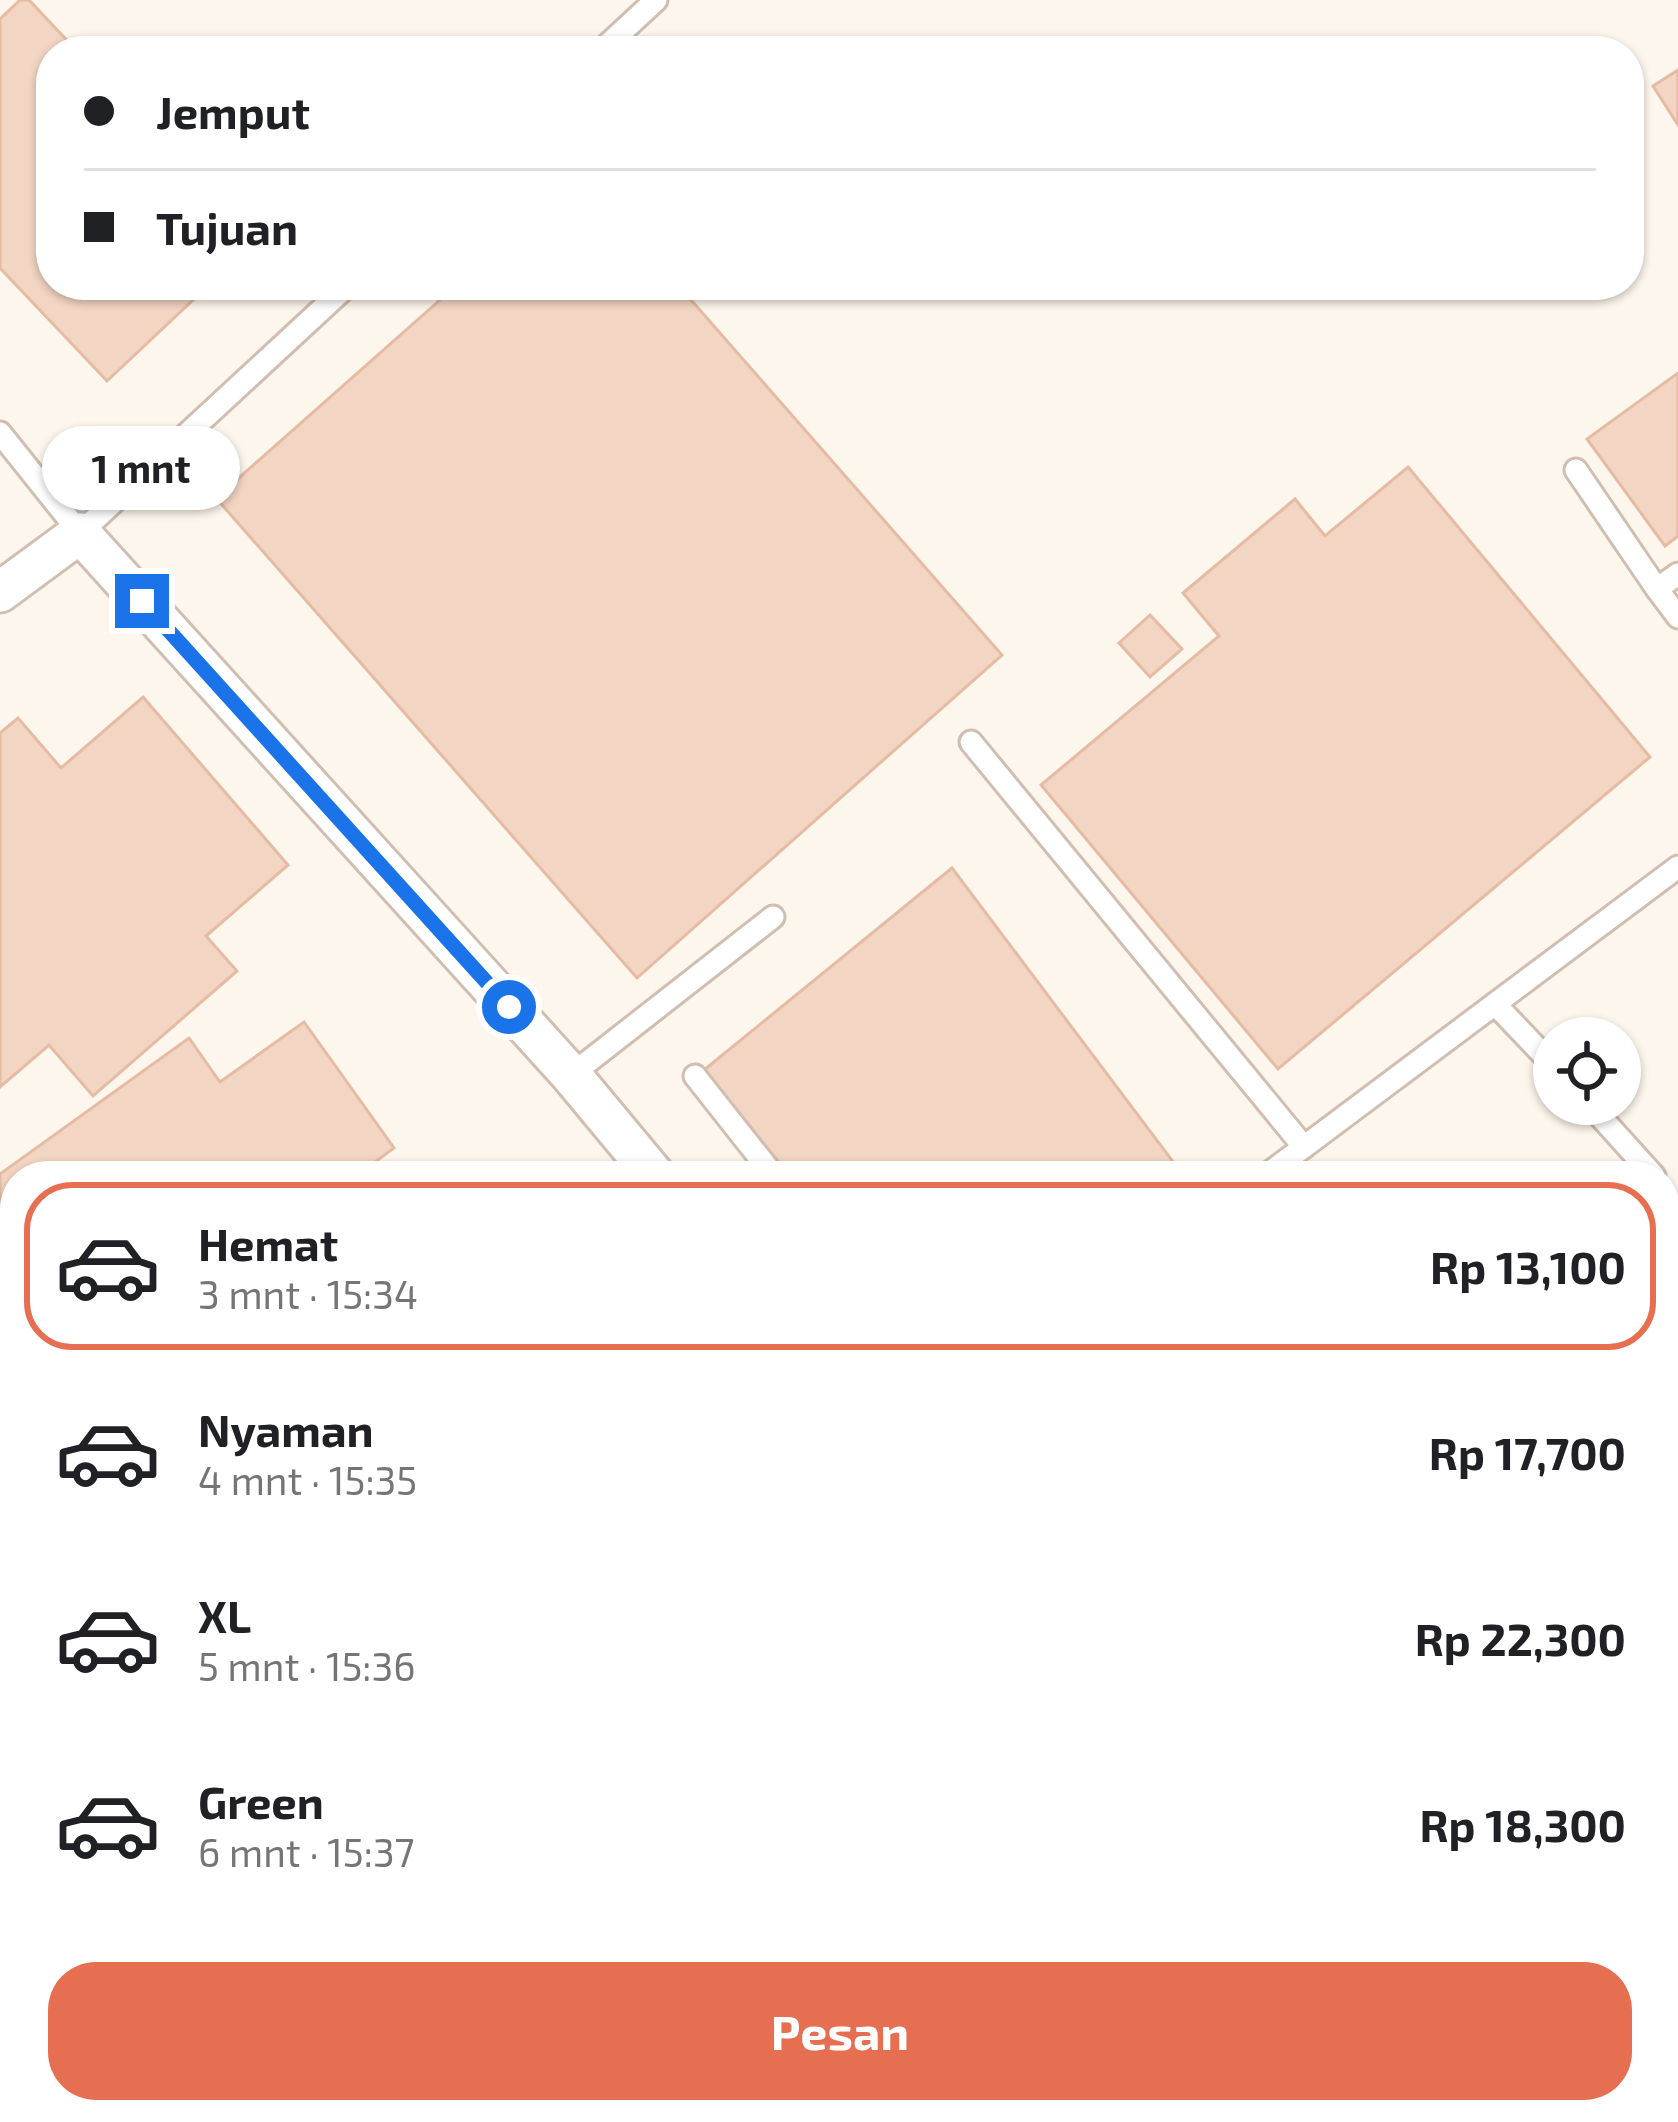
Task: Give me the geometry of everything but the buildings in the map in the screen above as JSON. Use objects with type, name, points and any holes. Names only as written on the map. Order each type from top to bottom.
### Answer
[{"type":"street","points":[[0,592],[80,533],[571,1075],[643,1161]]},
{"type":"lane","points":[[615,36],[644,4]]},
{"type":"lane","points":[[0,433],[80,533],[332,300]]},
{"type":"lane","points":[[1576,470],[1678,617]]},
{"type":"lane","points":[[1658,589],[1678,574]]},
{"type":"lane","points":[[971,742],[1304,1147]]},
{"type":"lane","points":[[1285,1161],[1678,868]]},
{"type":"lane","points":[[571,1075],[773,917]]},
{"type":"lane","points":[[1496,1004],[1533,1044]]},
{"type":"lane","points":[[694,1076],[762,1161]]},
{"type":"lane","points":[[1608,1125],[1640,1161]]},
{"type":"route","points":[[142,601],[509,1007]]}]
